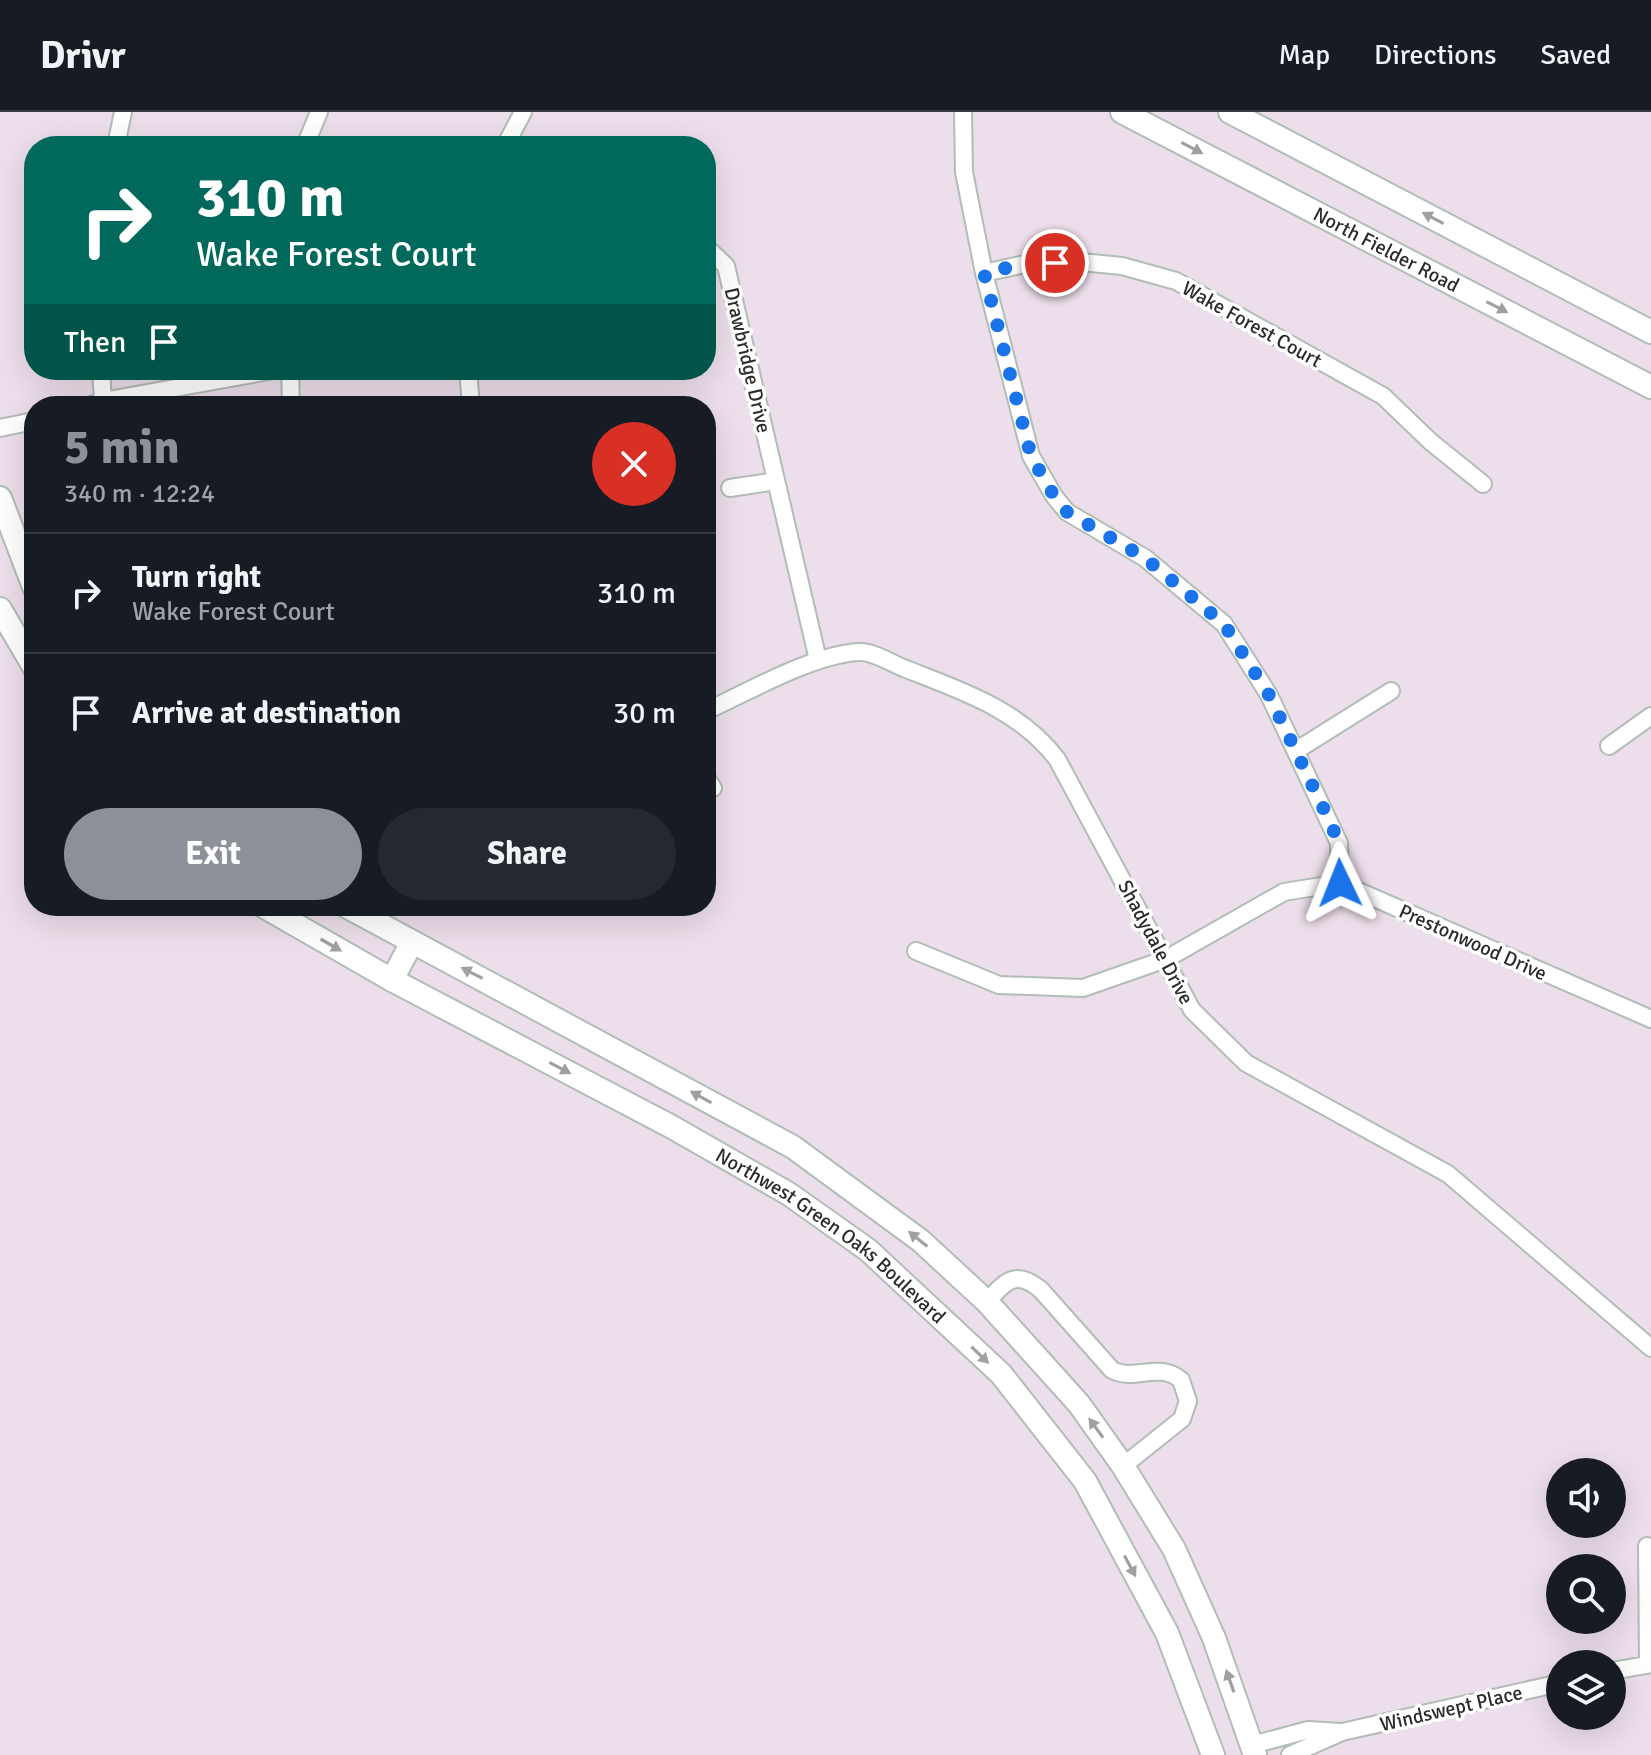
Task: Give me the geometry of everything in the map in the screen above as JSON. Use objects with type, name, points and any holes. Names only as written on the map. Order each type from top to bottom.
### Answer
[{"type":"main road","name":"North Fielder Road","points":[[1122,112],[1651,387]]},
{"type":"main road","points":[[1230,112],[1651,332]]},
{"type":"main road","points":[[0,498],[24,561]]},
{"type":"main road","points":[[0,609],[24,650]]},
{"type":"main road","name":"Northwest Green Oaks Boulevard","points":[[280,916],[392,980],[672,1127],[789,1194],[868,1250],[1001,1374],[1085,1481],[1167,1633],[1213,1755]]},
{"type":"main road","points":[[364,916],[793,1147],[921,1241],[987,1302],[1079,1404],[1123,1466],[1174,1549],[1214,1638],[1253,1750]]},
{"type":"main road","points":[[392,980],[412,942]]},
{"type":"street","points":[[118,136],[123,112]]},
{"type":"street","points":[[309,136],[319,112]]},
{"type":"street","points":[[510,136],[523,112]]},
{"type":"street","points":[[916,951],[999,985],[1083,988],[1166,959],[1284,892],[1340,883],[1339,843],[1269,695],[1224,624],[1145,558],[1067,512],[1031,456],[984,273],[964,172],[963,112]]},
{"type":"street","name":"Drawbridge Drive","points":[[716,256],[726,266],[818,660]]},
{"type":"street","name":"Wake Forest Court","points":[[984,273],[1029,263],[1081,262],[1122,266],[1176,281],[1383,396],[1431,442],[1483,484]]},
{"type":"street","points":[[133,396],[220,380]]},
{"type":"street","points":[[0,428],[24,423]]},
{"type":"street","points":[[730,488],[776,481]]},
{"type":"street","name":"Shadydale Drive","points":[[716,706],[818,660],[863,652],[982,700],[1018,721],[1044,742],[1057,759],[1192,1010],[1246,1063],[1448,1174],[1651,1348]]},
{"type":"street","points":[[1297,750],[1391,691]]},
{"type":"street","points":[[1609,746],[1651,716]]},
{"type":"street","name":"Prestonwood Drive","points":[[1340,883],[1651,1019]]},
{"type":"street","points":[[987,1302],[1004,1282],[1017,1279],[1034,1284],[1117,1373],[1127,1375],[1163,1371],[1181,1380],[1187,1394],[1186,1412],[1181,1422],[1123,1466]]},
{"type":"street","points":[[1626,1668],[1650,1664],[1647,1546]]},
{"type":"street","name":"Windswept Place","points":[[1290,1755],[1342,1732],[1546,1686]]},
{"type":"street","name":"Windswept Place","points":[[1253,1750],[1308,1730],[1342,1732]]},
{"type":"route","points":[[1055,263],[1029,263],[984,273],[1031,456],[1067,512],[1145,558],[1224,624],[1269,695],[1329,820],[1339,843],[1340,883]]}]
